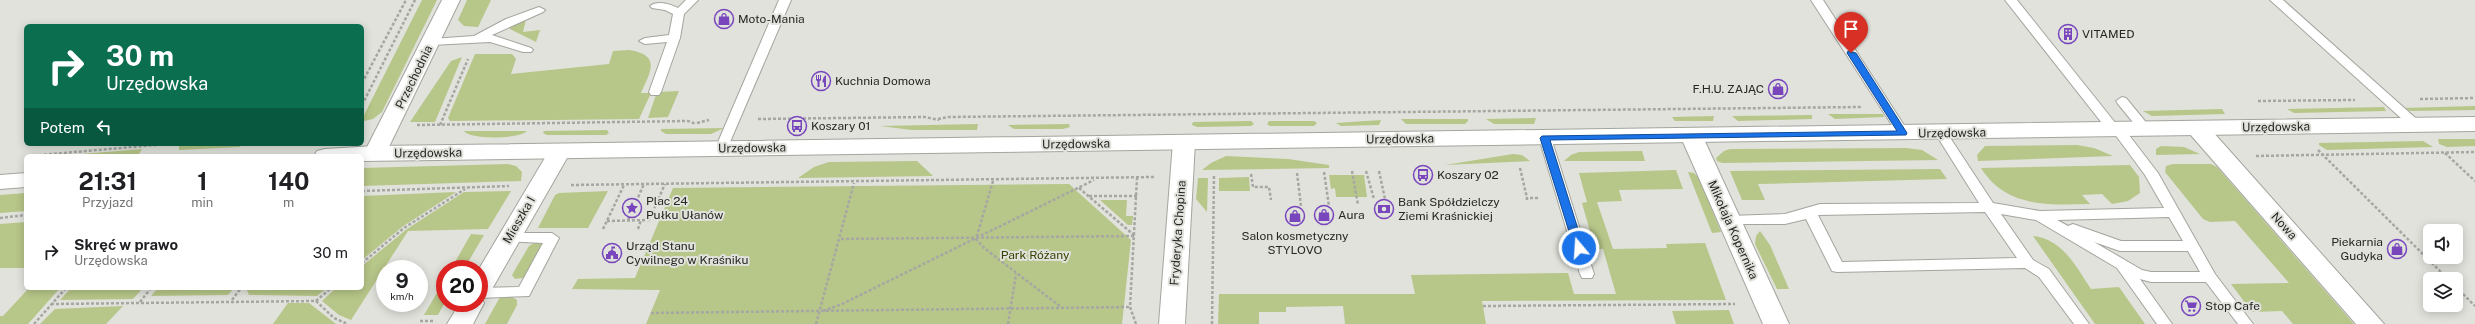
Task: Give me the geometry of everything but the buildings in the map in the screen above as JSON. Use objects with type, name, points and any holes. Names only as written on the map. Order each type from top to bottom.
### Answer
[{"type":"street","name":"Przechodnia","points":[[375,153],[451,0]]},
{"type":"street","name":"Urzędowska","points":[[358,154],[1691,135],[1941,133],[2475,124]]},
{"type":"street","name":"Nowa","points":[[2197,128],[2371,324]]},
{"type":"street","name":"Mikołaja Kopernika","points":[[1691,135],[1776,324]]},
{"type":"street","name":"Fryderyka Chopina","points":[[1172,324],[1184,142]]},
{"type":"street","name":"Mieszka I","points":[[488,275],[560,151]]},
{"type":"street","points":[[0,182],[24,180]]},
{"type":"street","points":[[460,324],[467,312]]},
{"type":"lane","points":[[655,92],[674,38],[679,13],[692,0]]},
{"type":"lane","points":[[721,148],[785,0]]},
{"type":"lane","points":[[1817,0],[1903,133]]},
{"type":"lane","points":[[2011,0],[2151,173],[2210,276],[2246,324]]},
{"type":"lane","points":[[2276,0],[2416,125]]},
{"type":"lane","points":[[656,6],[667,7],[679,13]]},
{"type":"lane","points":[[476,39],[510,21],[539,10]]},
{"type":"lane","points":[[645,40],[674,38]]},
{"type":"lane","points":[[431,42],[498,39],[527,50]]},
{"type":"lane","points":[[2122,101],[2145,129]]},
{"type":"lane","points":[[1941,133],[1989,207],[2028,263],[2044,273],[2082,324]]},
{"type":"lane","points":[[1545,138],[1587,274]]},
{"type":"lane","points":[[1729,221],[1785,219],[1820,210],[1989,207],[2040,216],[2120,246],[2193,246]]},
{"type":"lane","points":[[2040,216],[2174,212]]},
{"type":"lane","points":[[1810,213],[1837,266],[2028,263]]},
{"type":"lane","points":[[2040,216],[2122,266],[2151,277],[2210,276]]},
{"type":"lane","points":[[488,293],[524,292],[552,238],[510,238]]},
{"type":"lane","points":[[2122,266],[2165,324]]},
{"type":"path","points":[[364,79],[406,0]]},
{"type":"path","points":[[364,101],[415,0]]},
{"type":"path","points":[[440,125],[476,39]]},
{"type":"path","points":[[2256,101],[2475,98]]},
{"type":"path","points":[[927,123],[948,117],[1886,106]]},
{"type":"path","points":[[415,126],[688,121],[702,126],[730,126]]},
{"type":"path","points":[[2416,125],[2475,181]]},
{"type":"path","points":[[2295,127],[2441,272]]},
{"type":"path","points":[[52,154],[143,146]]},
{"type":"path","points":[[2223,158],[2475,152]]},
{"type":"path","points":[[1520,168],[1527,199],[1548,198]]},
{"type":"path","points":[[1366,171],[1374,199]]},
{"type":"path","points":[[1379,171],[1385,199]]},
{"type":"path","points":[[1324,172],[1329,206]]},
{"type":"path","points":[[1352,172],[1358,205]]},
{"type":"path","points":[[1297,173],[1301,206]]},
{"type":"path","points":[[1251,174],[1252,187],[1270,187],[1272,200]]},
{"type":"path","points":[[1212,324],[1214,175]]},
{"type":"path","points":[[565,185],[854,183],[1160,177]]},
{"type":"path","points":[[1136,324],[1130,307],[1137,178]]},
{"type":"path","points":[[820,312],[842,304],[1095,179]]},
{"type":"path","points":[[976,239],[993,181]]},
{"type":"path","points":[[816,324],[841,239],[854,183]]},
{"type":"path","points":[[628,220],[644,184]]},
{"type":"path","points":[[607,220],[649,220],[665,184]]},
{"type":"path","points":[[603,229],[624,185]]},
{"type":"path","points":[[364,191],[503,186]]},
{"type":"path","points":[[364,261],[404,228],[466,188]]},
{"type":"path","points":[[1079,188],[1135,236]]},
{"type":"path","points":[[1088,196],[1137,196]]},
{"type":"path","points":[[0,218],[24,215]]},
{"type":"path","points":[[638,228],[641,220]]},
{"type":"path","points":[[841,239],[976,239],[1135,236]]},
{"type":"path","points":[[976,239],[1016,274],[1061,308]]},
{"type":"path","points":[[1008,324],[1016,274]]},
{"type":"path","points":[[34,324],[64,290]]},
{"type":"path","points":[[140,302],[149,290]]},
{"type":"path","points":[[232,300],[240,290]]},
{"type":"path","points":[[51,304],[232,300],[316,301],[329,290]]},
{"type":"path","points":[[2463,294],[2475,306]]},
{"type":"path","points":[[316,301],[334,318],[348,324]]},
{"type":"path","points":[[1482,306],[1736,304]]},
{"type":"path","points":[[651,313],[1010,310],[1130,307]]},
{"type":"green space","points":[[422,0],[437,0],[382,112],[373,119],[364,121],[364,115]]},
{"type":"green space","points":[[467,0],[491,0],[478,27],[464,26],[458,20]]},
{"type":"green space","points":[[526,19],[523,32],[540,30],[536,42],[510,29],[510,26]]},
{"type":"green space","points":[[629,50],[639,52],[646,56],[650,60],[651,66],[648,78],[641,93],[651,93],[639,119],[450,121],[448,118],[475,54],[512,54],[516,59],[511,74],[609,64],[613,51]]},
{"type":"green space","points":[[462,57],[435,122],[410,122],[451,61]]},
{"type":"green space","points":[[679,91],[668,117],[648,118],[657,92]]},
{"type":"green space","points":[[2475,106],[2475,110],[2411,111],[2403,108]]},
{"type":"green space","points":[[2384,107],[2386,111],[2294,113],[2287,109]]},
{"type":"green space","points":[[2222,109],[2225,114],[2152,116],[2143,111]]},
{"type":"green space","points":[[1828,114],[1883,114],[1884,117],[1835,119]]},
{"type":"green space","points":[[1812,115],[1812,119],[1738,121],[1732,116]]},
{"type":"green space","points":[[1714,116],[1713,121],[1675,121],[1672,117]]},
{"type":"green space","points":[[1536,118],[1534,124],[1494,124],[1486,119]]},
{"type":"green space","points":[[1401,119],[1468,119],[1468,121],[1465,124],[1406,124]]},
{"type":"green space","points":[[1381,120],[1379,125],[1341,126],[1336,123]]},
{"type":"green space","points":[[1251,121],[1254,124],[1251,126],[1197,127],[1192,125],[1193,122]]},
{"type":"green space","points":[[1269,121],[1314,121],[1317,123],[1314,126],[1270,126],[1267,124]]},
{"type":"green space","points":[[978,124],[977,130],[912,130],[880,126]]},
{"type":"green space","points":[[1069,124],[1070,127],[1063,129],[1014,129],[1008,125]]},
{"type":"green space","points":[[724,128],[711,134],[666,134],[661,131],[661,129]]},
{"type":"green space","points":[[607,130],[609,133],[606,135],[547,135],[543,133],[544,131]]},
{"type":"green space","points":[[464,131],[527,131],[515,136],[484,137],[468,134]]},
{"type":"green space","points":[[2438,139],[2475,139],[2475,146],[2447,147],[2439,144]]},
{"type":"green space","points":[[2423,141],[2433,147],[2327,150],[2319,145],[2319,143]]},
{"type":"green space","points":[[2077,145],[2094,148],[2113,156],[1978,161],[1977,155],[1985,146]]},
{"type":"green space","points":[[179,146],[240,146],[240,147],[179,150]]},
{"type":"green space","points":[[2161,146],[2184,147],[2200,154],[2156,155],[2156,149]]},
{"type":"green space","points":[[1906,148],[1922,150],[1938,160],[1722,163],[1717,161],[1716,158],[1724,151],[1730,149]]},
{"type":"green space","points":[[142,149],[139,154],[81,154]]},
{"type":"green space","points":[[1642,151],[1645,161],[1564,161],[1571,155],[1579,152]]},
{"type":"green space","points":[[1513,154],[1522,155],[1530,161],[1445,165]]},
{"type":"green space","points":[[1226,156],[1288,159],[1329,165],[1329,168],[1202,170],[1211,163]]},
{"type":"green space","points":[[917,161],[933,176],[798,178],[814,167],[829,162]]},
{"type":"green space","points":[[508,164],[516,166],[522,172],[521,181],[364,186],[364,168]]},
{"type":"green space","points":[[2173,164],[2211,164],[2217,167],[2354,324],[2293,324],[2282,311],[2252,312],[2231,284],[2289,283],[2235,221],[2210,222],[2203,219],[2165,172],[2166,166]]},
{"type":"green space","points":[[2130,165],[2139,177],[2140,193],[2128,201],[2112,204],[2102,194],[2082,195],[2090,204],[2044,204],[2030,201],[2003,191],[1991,181],[1981,168]]},
{"type":"green space","points":[[1940,169],[1947,179],[1758,184],[1765,200],[1742,200],[1730,171]]},
{"type":"green space","points":[[1676,170],[1683,189],[1619,190],[1622,201],[1597,202],[1613,249],[1667,248],[1666,244],[1705,243],[1726,300],[1482,301],[1486,324],[1345,324],[1343,306],[1286,307],[1286,312],[1259,312],[1259,324],[1218,324],[1219,294],[1415,294],[1411,275],[1568,273],[1574,294],[1616,294],[1603,249],[1595,249],[1582,203],[1587,202],[1579,173]]},
{"type":"green space","points":[[1688,172],[1694,173],[1699,178],[1721,232],[1712,233]]},
{"type":"green space","points":[[1329,175],[1364,175],[1367,197],[1336,197],[1335,188],[1331,189]]},
{"type":"green space","points":[[1249,177],[1250,191],[1219,191],[1219,178]]},
{"type":"green space","points":[[1198,178],[1208,178],[1207,212],[1196,199]]},
{"type":"green space","name":"Park Różany","points":[[1069,184],[1131,240],[1122,324],[646,324],[660,290],[572,289],[578,279],[635,278],[673,188]]},
{"type":"green space","points":[[511,191],[488,229],[408,231],[389,260],[376,260],[376,281],[351,320],[339,315],[322,301],[334,290],[364,290],[364,264],[407,229],[464,192]]},
{"type":"green space","points":[[608,191],[588,228],[538,228],[555,195],[559,193]]},
{"type":"green space","points":[[456,192],[402,227],[364,258],[364,196]]},
{"type":"green space","points":[[24,193],[24,211],[0,213],[0,195]]},
{"type":"green space","points":[[1100,200],[1127,200],[1126,216],[1133,216],[1132,225],[1128,225]]},
{"type":"green space","points":[[24,222],[24,268],[0,268],[0,224]]},
{"type":"green space","points":[[1760,231],[1770,245],[1789,289],[1777,289],[1755,244],[1756,236]]},
{"type":"green space","points":[[471,234],[484,235],[469,260],[456,260]]},
{"type":"green space","points":[[2033,236],[2053,242],[2061,248],[2074,263],[2091,289],[2119,287],[2145,324],[2095,324]]},
{"type":"green space","points":[[536,242],[543,243],[529,277],[515,279],[512,275],[529,246]]},
{"type":"green space","points":[[27,290],[58,290],[28,324],[0,324],[0,316],[3,316]]},
{"type":"green space","points":[[69,290],[141,290],[133,299],[60,300]]},
{"type":"green space","points":[[156,290],[232,290],[228,295],[151,296]]},
{"type":"green space","points":[[247,290],[324,290],[317,296],[249,295]]},
{"type":"green space","points":[[436,294],[436,312],[440,312],[438,315],[424,315],[426,312],[428,312],[428,308]]},
{"type":"green space","points":[[500,297],[512,297],[517,300],[517,305],[507,324],[485,324]]},
{"type":"green space","points":[[288,303],[309,303],[336,324],[273,324]]},
{"type":"green space","points":[[123,306],[106,324],[40,324],[55,309]]},
{"type":"green space","points":[[1729,310],[1734,324],[1676,324],[1672,311]]},
{"type":"place","name":"Moto-Mania","points":[[724,19]]},
{"type":"place","name":"VITAMED","points":[[2068,34]]},
{"type":"place","name":"Kuchnia Domowa","points":[[821,81]]},
{"type":"place","name":"F.H.U. ZAJĄC","points":[[1778,89]]},
{"type":"place","name":"Koszary 01","points":[[797,126]]},
{"type":"place","name":"Koszary 02","points":[[1423,175]]},
{"type":"place","name":"Plac 24 Pułku Ułanów","points":[[632,208]]},
{"type":"place","name":"Bank Spółdzielczy Ziemi Kraśnickiej","points":[[1384,209]]},
{"type":"place","name":"Aura","points":[[1324,215]]},
{"type":"place","name":"Salon kosmetyczny STYLOVO","points":[[1295,216]]},
{"type":"place","name":"Piekarnia Gudyka","points":[[2397,249]]},
{"type":"place","name":"Urząd Stanu Cywilnego w Kraśniku","points":[[612,253]]},
{"type":"place","name":"Stop Cafe","points":[[2191,306]]},
{"type":"route","points":[[1579,248],[1560,192],[1545,138],[1903,133],[1851,53]]}]
